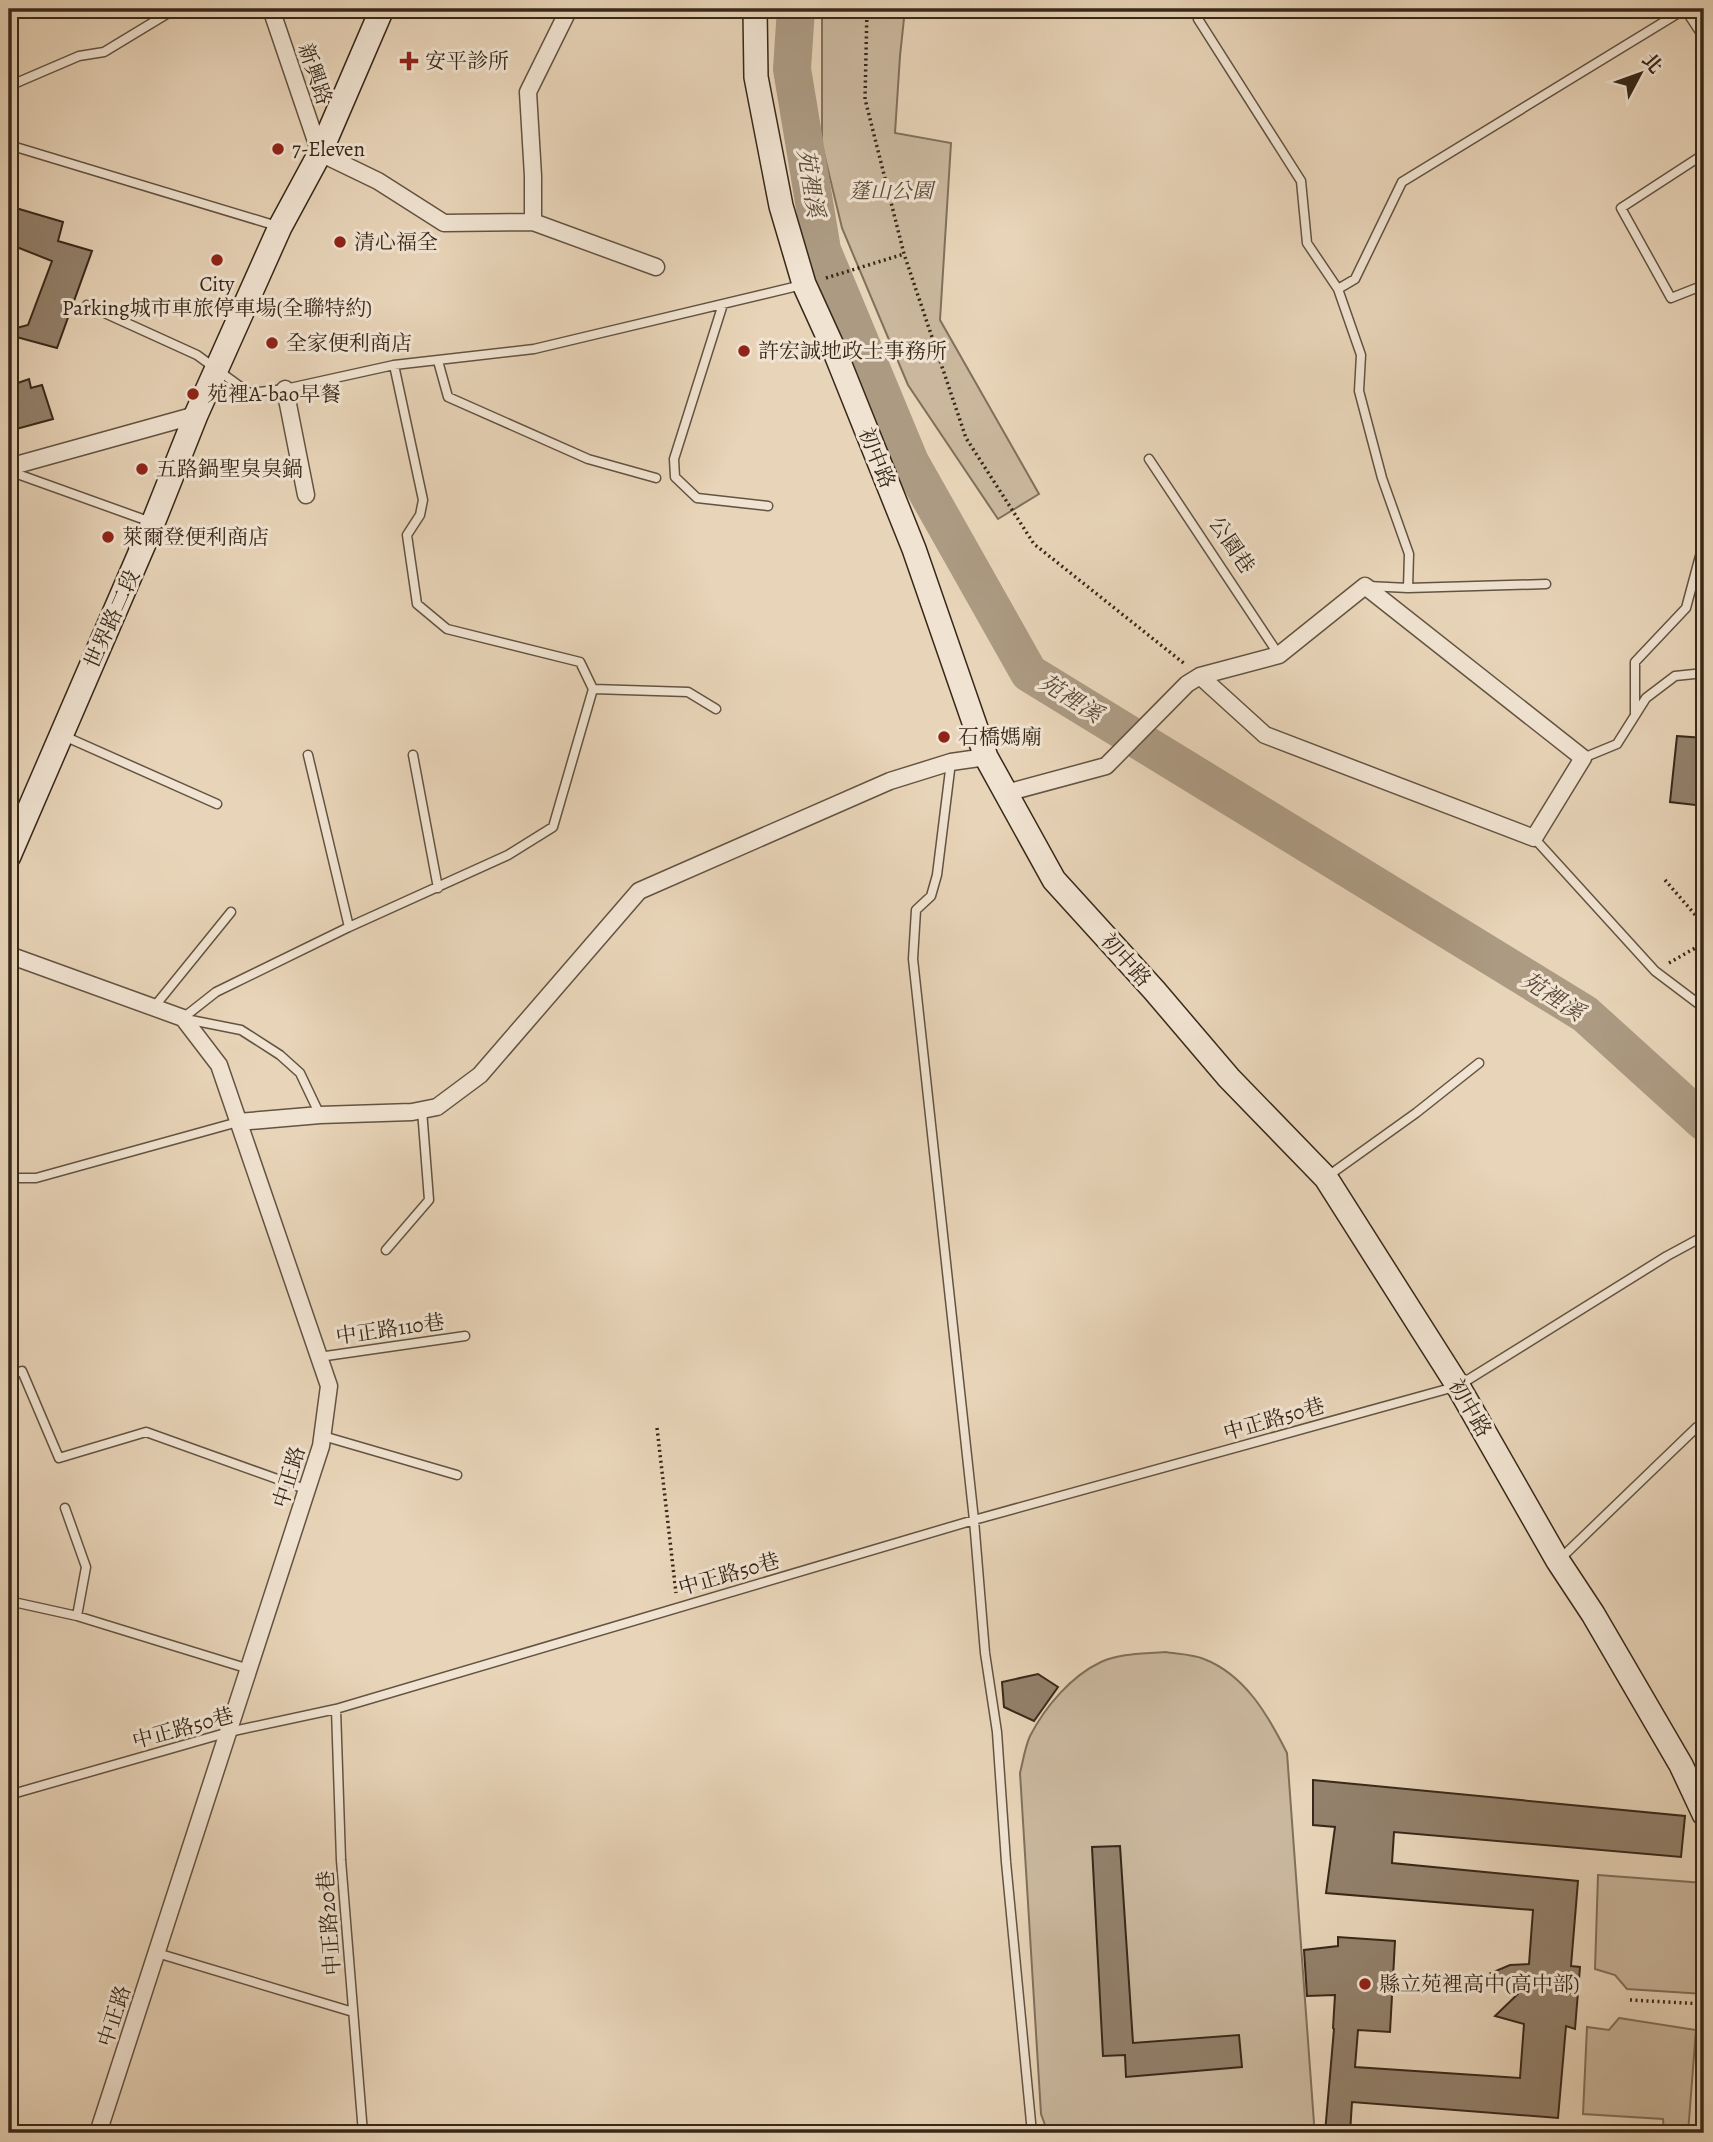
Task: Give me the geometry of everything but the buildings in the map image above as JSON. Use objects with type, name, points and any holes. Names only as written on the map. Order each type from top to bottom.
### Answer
[{"type":"street","name":"新興路","points":[[271,9],[320,153]]},
{"type":"street","name":"世界路二段","points":[[11,844],[153,523],[196,415],[280,227],[320,153],[382,9]]},
{"type":"street","points":[[533,222],[528,92],[569,9]]},
{"type":"street","name":"初中路","points":[[755,9],[756,77],[781,206],[804,285],[835,352],[914,549],[986,757],[1054,880],[1154,990],[1228,1078],[1326,1178],[1458,1386],[1558,1561],[1593,1614],[1681,1765],[1704,1814]]},
{"type":"street","points":[[320,153],[379,181],[444,223],[533,222],[656,267]]},
{"type":"street","points":[[285,389],[306,495]]},
{"type":"street","points":[[9,469],[196,415]]},
{"type":"street","points":[[1006,793],[1106,766],[1193,680],[1279,655],[1365,586],[1583,758],[1534,838],[1265,735],[1193,680]]},
{"type":"street","points":[[238,1122],[437,1107],[480,1075],[639,891],[890,780],[951,762],[986,757]]},
{"type":"street","points":[[9,955],[183,1018]]},
{"type":"street","name":"中正路","points":[[98,2133],[308,1490],[323,1436],[329,1386],[219,1065],[183,1018]]},
{"type":"lane","points":[[9,86],[79,56],[104,52],[175,9]]},
{"type":"lane","points":[[1202,9],[1198,19],[1301,181],[1307,243],[1338,289],[1361,355],[1359,391],[1382,478],[1409,554],[1408,588]]},
{"type":"lane","points":[[1338,289],[1355,279],[1402,182],[1685,9],[1704,38]]},
{"type":"lane","points":[[9,145],[280,227]]},
{"type":"lane","points":[[1704,154],[1621,208],[1671,298],[1704,285]]},
{"type":"lane","points":[[87,305],[197,355],[248,393],[285,389],[394,365],[534,349],[804,285]]},
{"type":"lane","points":[[723,304],[674,459],[675,477],[697,498],[768,506]]},
{"type":"lane","points":[[439,360],[448,397],[588,459],[656,478]]},
{"type":"lane","points":[[183,1018],[216,992],[349,927],[508,855],[553,827],[593,689],[580,662],[447,629],[417,604],[407,535],[420,515],[423,500],[394,365]]},
{"type":"lane","name":"公園巷","points":[[1149,459],[1279,655]]},
{"type":"lane","points":[[9,469],[153,523]]},
{"type":"lane","points":[[1635,715],[1635,662],[1686,608],[1700,556]]},
{"type":"lane","points":[[1365,586],[1408,588],[1546,584]]},
{"type":"lane","points":[[1583,758],[1617,744],[1646,698],[1675,676],[1704,673]]},
{"type":"lane","points":[[593,689],[688,692],[716,709]]},
{"type":"lane","points":[[61,735],[217,804]]},
{"type":"lane","points":[[308,755],[349,927]]},
{"type":"lane","points":[[413,755],[438,888]]},
{"type":"lane","points":[[951,762],[937,875],[931,896],[916,910],[913,958],[974,1520],[985,1653],[997,1732],[1006,1862],[1032,2133]]},
{"type":"lane","points":[[1534,838],[1655,971],[1704,1008]]},
{"type":"lane","points":[[154,1007],[230,912]]},
{"type":"lane","points":[[183,1018],[241,1030],[280,1055],[300,1073],[320,1115]]},
{"type":"lane","points":[[1326,1178],[1416,1113],[1479,1063]]},
{"type":"lane","points":[[386,1250],[429,1200],[422,1110]]},
{"type":"lane","points":[[9,1178],[36,1178],[238,1122]]},
{"type":"lane","name":"中正路50巷","points":[[9,1795],[229,1732],[336,1709],[974,1520],[1458,1386],[1667,1256],[1704,1236]]},
{"type":"lane","name":"中正路110巷","points":[[319,1357],[465,1336]]},
{"type":"lane","points":[[9,1375],[22,1371],[59,1458],[146,1432],[308,1490]]},
{"type":"lane","points":[[1558,1561],[1697,1427]]},
{"type":"lane","points":[[323,1436],[457,1475]]},
{"type":"lane","points":[[65,1508],[86,1567],[77,1616]]},
{"type":"lane","points":[[9,1601],[77,1616],[249,1669]]},
{"type":"lane","name":"中正路20巷","points":[[336,1709],[341,1860],[363,2133]]},
{"type":"lane","points":[[157,1953],[353,2012]]},
{"type":"path","points":[[867,9],[865,99],[904,254],[966,438],[1034,544],[1193,680]]},
{"type":"path","points":[[804,285],[904,254]]},
{"type":"path","points":[[1665,880],[1704,925]]},
{"type":"path","points":[[1655,971],[1704,943]]},
{"type":"path","points":[[657,1428],[677,1608]]},
{"type":"path","points":[[1630,2000],[1704,2004]]},
{"type":"green space","name":"蓬山公園","points":[[822,9],[905,9],[895,133],[951,143],[940,320],[1039,494],[998,519],[908,385],[842,228],[822,145]]},
{"type":"green space","points":[[1165,1652],[1200,1657],[1232,1675],[1254,1698],[1287,1753],[1314,2123],[1312,2133],[1048,2133],[1041,2114],[1020,1773],[1025,1749],[1043,1714],[1079,1675],[1116,1657]]},
{"type":"green space","points":[[1598,1875],[1704,1883],[1704,1994],[1627,1989],[1615,1975],[1595,1969]]},
{"type":"green space","points":[[1619,2018],[1696,2030],[1688,2133],[1664,2133],[1663,2119],[1583,2114],[1587,2027],[1609,2030]]},
{"type":"waterway","name":"苑裡溪","points":[[796,9],[792,69],[822,250],[910,462],[1029,673],[1585,1014],[1704,1122]]},
{"type":"place","name":"安平診所","points":[[409,61]]},
{"type":"place","name":"7-Eleven","points":[[278,149]]},
{"type":"place","name":"清心福全","points":[[340,242]]},
{"type":"place","name":"City Parking城市車旅停車場(全聯特約)","points":[[217,260]]},
{"type":"place","name":"全家便利商店","points":[[272,343]]},
{"type":"place","name":"許宏誠地政士事務所","points":[[744,351]]},
{"type":"place","name":"苑裡A-bao早餐","points":[[193,394]]},
{"type":"place","name":"五路鍋聖臭臭鍋","points":[[142,469]]},
{"type":"place","name":"萊爾登便利商店","points":[[108,537]]},
{"type":"place","name":"石橋媽廟","points":[[944,737]]},
{"type":"place","name":"縣立苑裡高中(高中部)","points":[[1365,1984]]}]
